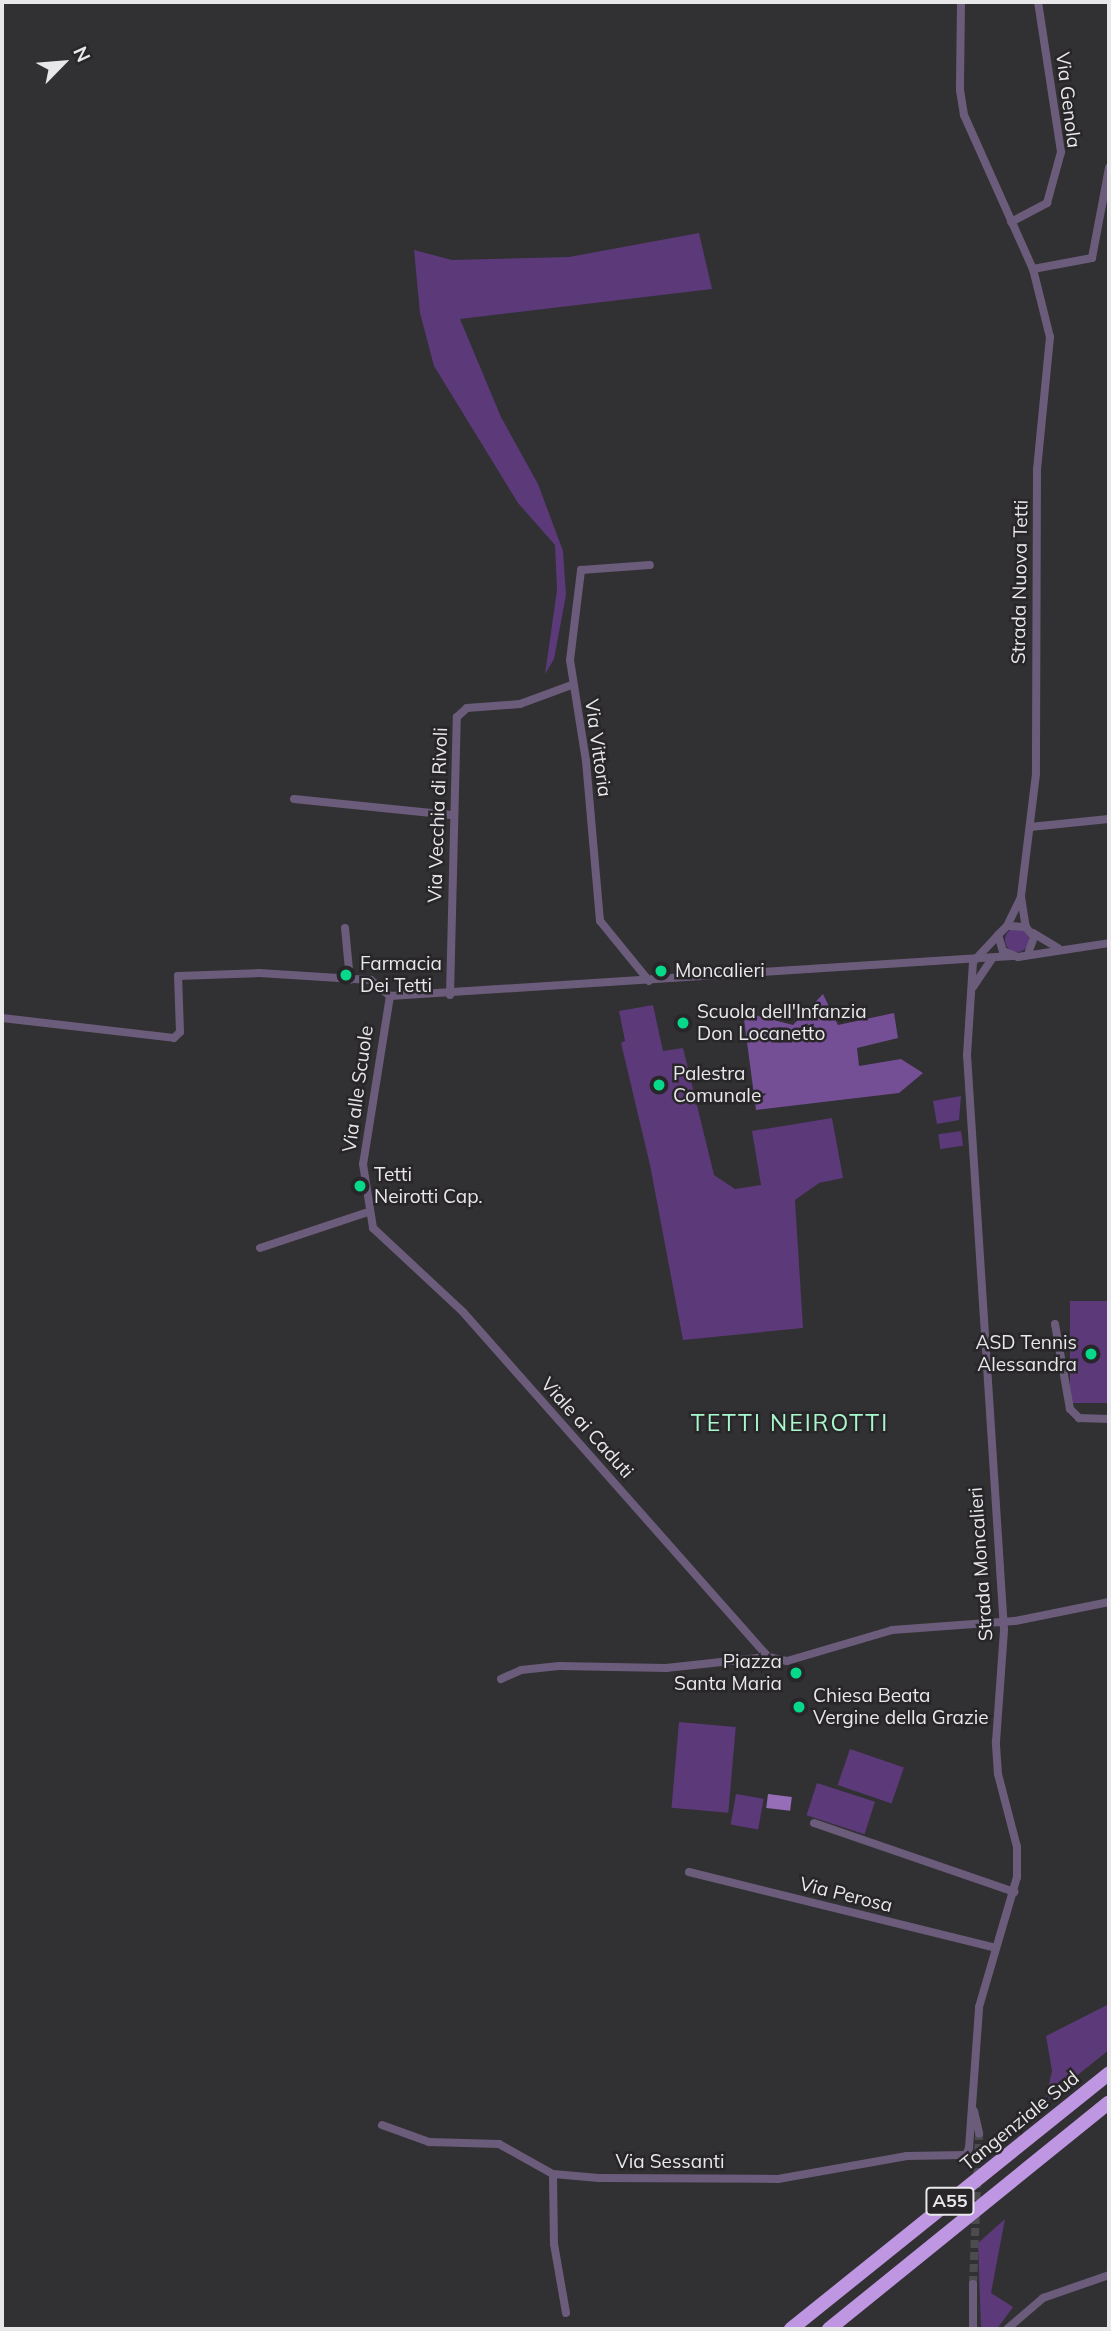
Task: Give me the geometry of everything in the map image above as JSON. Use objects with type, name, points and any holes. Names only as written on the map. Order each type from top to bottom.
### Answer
[{"type":"highway","name":"Tangenziale Sud","points":[[791,2329],[1109,2073]]},
{"type":"highway","name":"A55","points":[[829,2329],[1109,2102]]},
{"type":"street","name":"Strada Nuova Tetti","points":[[961,2],[960,90],[964,115],[1033,269],[1050,337],[1037,469],[1036,774],[1021,897],[1007,926]]},
{"type":"street","name":"Via Genola","points":[[1012,222],[1047,203],[1061,152],[1038,2]]},
{"type":"street","points":[[1033,269],[1092,258],[1109,169]]},
{"type":"street","name":"Via Vittoria","points":[[649,565],[582,570],[570,660],[586,761],[600,921],[649,981]]},
{"type":"street","name":"Via Vecchia di Rivoli","points":[[450,995],[451,816],[457,717],[467,708],[520,704],[572,685]]},
{"type":"street","points":[[293,799],[451,816]]},
{"type":"street","points":[[1030,827],[1109,819]]},
{"type":"street","name":"Strada Nuova Tetti","points":[[1021,897],[1030,930]]},
{"type":"street","points":[[973,962],[1007,926],[1030,930],[1061,949]]},
{"type":"street","points":[[345,928],[350,980]]},
{"type":"street","points":[[1029,951],[1030,930]]},
{"type":"street","points":[[998,935],[1000,947],[1012,956]]},
{"type":"street","points":[[2,1018],[174,1038],[180,1032],[178,976],[259,973],[371,980],[390,996],[450,995],[973,962],[1029,951],[1109,943]]},
{"type":"street","points":[[972,989],[992,959]]},
{"type":"street","name":"Strada Moncalieri","points":[[966,2155],[979,2007],[1014,1892],[1017,1847],[998,1774],[996,1742],[1002,1621],[976,1247],[967,1055],[973,962]]},
{"type":"street","name":"Via alle Scuole","points":[[373,1228],[368,1212],[363,1164],[390,996]]},
{"type":"street","points":[[260,1248],[368,1212]]},
{"type":"street","name":"Viale ai Caduti","points":[[373,1228],[463,1312],[768,1657]]},
{"type":"street","points":[[1055,1324],[1070,1409],[1079,1418],[1109,1419]]},
{"type":"street","points":[[501,1679],[521,1670],[559,1666],[666,1668],[768,1657],[798,1659],[892,1630],[1002,1621],[1109,1602]]},
{"type":"street","points":[[814,1823],[1014,1892]]},
{"type":"street","name":"Via Perosa","points":[[690,1872],[995,1948]]},
{"type":"street","points":[[971,2098],[979,2133]]},
{"type":"street","name":"Via Sessanti","points":[[382,2125],[429,2141],[499,2144],[553,2174],[778,2179],[907,2156],[966,2155]]},
{"type":"street","points":[[553,2174],[554,2244],[566,2313]]},
{"type":"street","points":[[1007,2329],[1043,2298],[1109,2275]]},
{"type":"street","points":[[973,2284],[973,2329]]},
{"type":"shaded area","points":[[699,233],[712,289],[460,319],[501,417],[538,484],[563,551],[566,595],[554,659],[545,674],[557,590],[555,545],[518,503],[434,366],[420,313],[414,250],[452,260],[569,257]]},
{"type":"shaded area","points":[[1017,928],[1025,932],[1029,940],[1025,948],[1017,952],[1009,948],[1005,940],[1009,932]]},
{"type":"shaded area","points":[[823,994],[838,1025],[894,1013],[898,1038],[857,1048],[859,1066],[901,1059],[923,1073],[899,1093],[756,1110],[743,1012],[793,1025]]},
{"type":"shaded area","points":[[653,1005],[663,1051],[683,1048],[714,1175],[735,1189],[761,1185],[752,1131],[832,1118],[843,1178],[819,1183],[795,1200],[803,1328],[683,1340],[650,1165],[621,1043],[625,1041],[619,1011]]},
{"type":"shaded area","points":[[961,1096],[959,1120],[937,1124],[933,1101]]},
{"type":"shaded area","points":[[961,1131],[963,1146],[940,1149],[938,1134]]},
{"type":"shaded area","name":"ASD Tennis Alessandra","points":[[1070,1301],[1109,1301],[1109,1403],[1070,1403]]},
{"type":"shaded area","points":[[679,1722],[736,1727],[728,1813],[672,1808]]},
{"type":"shaded area","points":[[850,1749],[904,1768],[892,1803],[838,1785]]},
{"type":"shaded area","points":[[817,1783],[875,1802],[865,1834],[806,1815]]},
{"type":"shaded area","points":[[736,1794],[764,1799],[758,1829],[731,1825]]},
{"type":"shaded area","points":[[768,1794],[792,1797],[790,1811],[766,1808]]},
{"type":"shaded area","points":[[1109,2004],[1109,2050],[1045,2101],[1052,2071],[1046,2036]]},
{"type":"shaded area","points":[[1005,2219],[991,2293],[1013,2307],[997,2329],[981,2329],[978,2243]]},
{"type":"tunnel","points":[[973,2284],[979,2133]]},
{"type":"place","name":"Moncalieri","points":[[661,971]]},
{"type":"place","name":"Farmacia Dei Tetti","points":[[346,975]]},
{"type":"place","name":"Scuola dell'Infanzia Don Locanetto","points":[[683,1023]]},
{"type":"place","name":"Palestra Comunale","points":[[659,1085]]},
{"type":"place","name":"Tetti Neirotti Cap.","points":[[360,1186]]},
{"type":"place","name":"ASD Tennis Alessandra","points":[[1091,1354]]},
{"type":"place","name":"Piazza Santa Maria","points":[[796,1673]]},
{"type":"place","name":"Chiesa Beata Vergine della Grazie","points":[[799,1707]]},
{"type":"district","name":"TETTI NEIROTTI","points":[[790,1423]]}]
